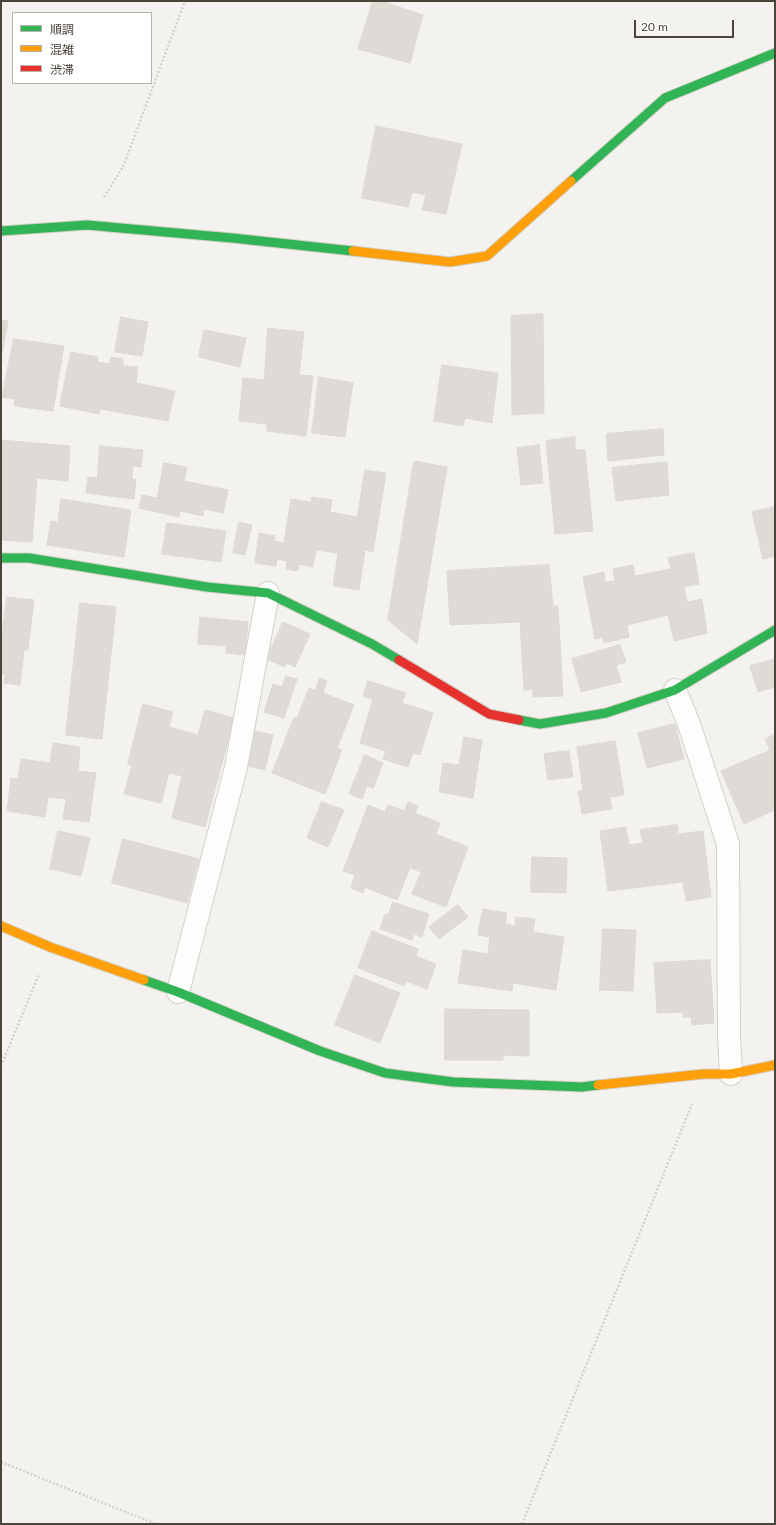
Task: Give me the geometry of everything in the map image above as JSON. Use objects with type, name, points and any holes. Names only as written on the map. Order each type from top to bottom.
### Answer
[{"type":"street","points":[[1,231],[87,225],[232,238],[450,262],[487,256],[665,98],[775,53]]},
{"type":"street","points":[[1,558],[29,558],[207,587],[268,592],[372,644],[488,714],[540,724],[606,713],[675,690],[775,630]]},
{"type":"street","points":[[178,992],[236,767],[268,592]]},
{"type":"street","points":[[675,690],[689,724],[728,844],[729,1036],[731,1074]]},
{"type":"street","points":[[1,926],[50,947],[178,992],[320,1050],[385,1073],[453,1082],[582,1087],[704,1074],[731,1074],[775,1065]]},
{"type":"path","points":[[87,225],[123,167],[185,1]]},
{"type":"path","points":[[1,1066],[50,947]]},
{"type":"path","points":[[522,1524],[704,1074]]},
{"type":"path","points":[[1,1462],[156,1524]]},
{"type":"building","points":[[373,1],[381,1],[423,15],[410,63],[358,49]]},
{"type":"building","points":[[376,126],[462,144],[446,214],[422,210],[426,195],[412,192],[408,207],[362,198]]},
{"type":"building","points":[[543,314],[544,413],[512,415],[511,316]]},
{"type":"building","points":[[121,317],[148,322],[142,356],[115,352]]},
{"type":"building","points":[[1,320],[8,321],[1,358]]},
{"type":"building","points":[[268,328],[304,332],[299,375],[313,376],[306,436],[267,431],[267,424],[239,421],[243,378],[264,380]]},
{"type":"building","points":[[204,330],[246,338],[240,367],[199,357]]},
{"type":"building","points":[[14,339],[64,346],[53,411],[14,406],[15,399],[2,397]]},
{"type":"building","points":[[71,352],[98,357],[97,362],[110,364],[111,357],[123,359],[123,366],[138,367],[136,383],[175,391],[168,421],[100,409],[99,414],[60,406]]},
{"type":"building","points":[[442,365],[498,373],[492,423],[465,418],[463,426],[434,421]]},
{"type":"building","points":[[319,377],[353,383],[345,437],[312,433]]},
{"type":"building","points":[[663,429],[664,455],[608,461],[606,434]]},
{"type":"building","points":[[575,437],[575,450],[585,450],[593,531],[555,534],[546,441]]},
{"type":"building","points":[[1,440],[70,446],[68,481],[37,478],[32,542],[1,540]]},
{"type":"building","points":[[539,445],[543,483],[521,485],[517,448]]},
{"type":"building","points":[[100,446],[143,450],[141,467],[133,466],[132,479],[136,480],[134,499],[86,493],[88,477],[97,478]]},
{"type":"building","points":[[414,461],[447,467],[417,644],[388,620]]},
{"type":"building","points":[[667,462],[669,495],[616,501],[612,468]]},
{"type":"building","points":[[164,463],[187,467],[184,481],[228,490],[223,513],[204,509],[203,516],[180,511],[179,517],[139,508],[142,495],[157,498]]},
{"type":"building","points":[[365,470],[386,473],[373,552],[365,550],[359,590],[333,586],[338,553],[316,550],[313,567],[299,564],[298,571],[286,569],[287,561],[277,559],[276,566],[255,563],[259,533],[275,536],[274,541],[284,543],[291,499],[311,502],[312,497],[332,500],[330,512],[357,517]]},
{"type":"building","points":[[61,499],[131,510],[124,557],[47,545],[51,521],[58,522]]},
{"type":"building","points":[[775,507],[775,556],[763,559],[752,512]]},
{"type":"building","points":[[239,522],[252,525],[245,555],[233,553]]},
{"type":"building","points":[[167,523],[226,531],[221,562],[162,554]]},
{"type":"building","points":[[694,553],[699,584],[684,587],[687,602],[702,599],[707,633],[674,641],[668,615],[627,625],[629,637],[604,643],[603,637],[595,639],[583,577],[604,572],[605,582],[615,581],[613,569],[633,565],[635,576],[671,569],[668,558]]},
{"type":"building","points":[[549,565],[553,606],[558,606],[563,696],[533,697],[533,689],[524,690],[520,622],[450,625],[447,571]]},
{"type":"building","points":[[7,597],[34,600],[28,650],[24,650],[20,685],[4,683],[5,674],[1,673],[1,632]]},
{"type":"building","points":[[80,603],[116,607],[102,739],[66,735]]},
{"type":"building","points":[[200,617],[248,622],[245,655],[226,653],[226,646],[198,644]]},
{"type":"building","points":[[283,622],[310,634],[295,667],[287,663],[285,667],[267,659]]},
{"type":"building","points":[[620,645],[626,662],[616,665],[621,682],[581,692],[572,659]]},
{"type":"building","points":[[775,659],[775,687],[758,692],[750,666]]},
{"type":"building","points":[[286,676],[297,679],[284,718],[264,712],[273,684],[282,687]]},
{"type":"building","points":[[320,678],[327,681],[323,693],[354,705],[337,748],[342,750],[325,794],[272,773],[294,717],[297,718],[309,688],[315,690]]},
{"type":"building","points":[[368,681],[406,693],[402,703],[433,713],[420,755],[413,753],[408,767],[383,759],[386,751],[360,743],[373,699],[363,696]]},
{"type":"building","points":[[143,704],[173,712],[169,727],[198,735],[205,710],[234,718],[205,827],[172,818],[182,776],[169,773],[161,803],[124,794],[132,765],[128,764]]},
{"type":"building","points":[[675,724],[684,759],[647,768],[638,733]]},
{"type":"building","points":[[255,731],[273,735],[265,770],[247,766]]},
{"type":"building","points":[[775,735],[775,810],[744,824],[721,771],[770,750],[765,739]]},
{"type":"building","points":[[464,737],[482,740],[473,798],[439,792],[443,763],[459,765]]},
{"type":"building","points":[[615,741],[624,795],[610,797],[612,809],[582,814],[578,791],[583,791],[577,747]]},
{"type":"building","points":[[53,743],[80,747],[78,771],[96,773],[89,822],[63,819],[66,799],[48,797],[45,817],[7,811],[11,778],[18,779],[21,759],[50,763]]},
{"type":"building","points":[[569,751],[573,777],[548,780],[544,754]]},
{"type":"building","points":[[365,755],[383,763],[373,788],[367,786],[362,799],[349,794]]},
{"type":"building","points":[[322,802],[344,810],[328,847],[307,838]]},
{"type":"building","points":[[408,802],[418,806],[415,813],[440,823],[436,834],[468,847],[446,907],[412,894],[421,872],[410,868],[397,900],[365,887],[363,893],[351,888],[355,875],[343,871],[368,805],[385,812],[388,805],[404,811]]},
{"type":"building","points":[[677,825],[678,834],[703,831],[711,897],[686,901],[683,882],[608,891],[600,831],[626,827],[629,845],[643,843],[640,830]]},
{"type":"building","points":[[58,831],[90,838],[81,876],[50,869]]},
{"type":"building","points":[[123,839],[199,859],[187,903],[112,883]]},
{"type":"building","points":[[532,857],[567,858],[566,893],[531,892]]},
{"type":"building","points":[[393,902],[429,914],[422,937],[414,934],[412,940],[380,929],[385,914],[388,915]]},
{"type":"building","points":[[458,905],[468,917],[439,939],[429,927]]},
{"type":"building","points":[[483,909],[507,913],[505,924],[515,926],[516,917],[535,919],[533,932],[564,937],[556,990],[513,983],[512,991],[458,983],[463,950],[488,954],[490,937],[478,935]]},
{"type":"building","points":[[603,929],[636,930],[633,991],[600,990]]},
{"type":"building","points":[[372,931],[418,949],[416,956],[436,964],[427,989],[406,981],[404,986],[358,968]]},
{"type":"building","points":[[710,960],[714,1023],[692,1025],[691,1017],[683,1017],[683,1012],[657,1013],[654,963]]},
{"type":"building","points":[[355,975],[400,993],[380,1043],[335,1025]]},
{"type":"building","points":[[445,1009],[529,1010],[529,1056],[503,1055],[503,1060],[445,1060]]},
{"type":"traffic: fast","points":[[571,181],[665,98],[775,53]]},
{"type":"traffic: fast","points":[[1,231],[87,225],[353,251]]},
{"type":"traffic: fast","points":[[1,558],[29,558],[207,587],[268,593],[372,644],[399,660]]},
{"type":"traffic: fast","points":[[519,720],[540,724],[606,713],[675,690],[775,630]]},
{"type":"traffic: fast","points":[[144,980],[178,992],[320,1051],[385,1073],[453,1082],[582,1087],[598,1085]]},
{"type":"traffic: slow","points":[[353,251],[450,262],[487,256],[571,181]]},
{"type":"traffic: slow","points":[[1,926],[50,947],[144,980]]},
{"type":"traffic: slow","points":[[598,1085],[704,1074],[731,1074],[775,1065]]},
{"type":"traffic: jam","points":[[399,660],[489,714],[519,720]]}]
